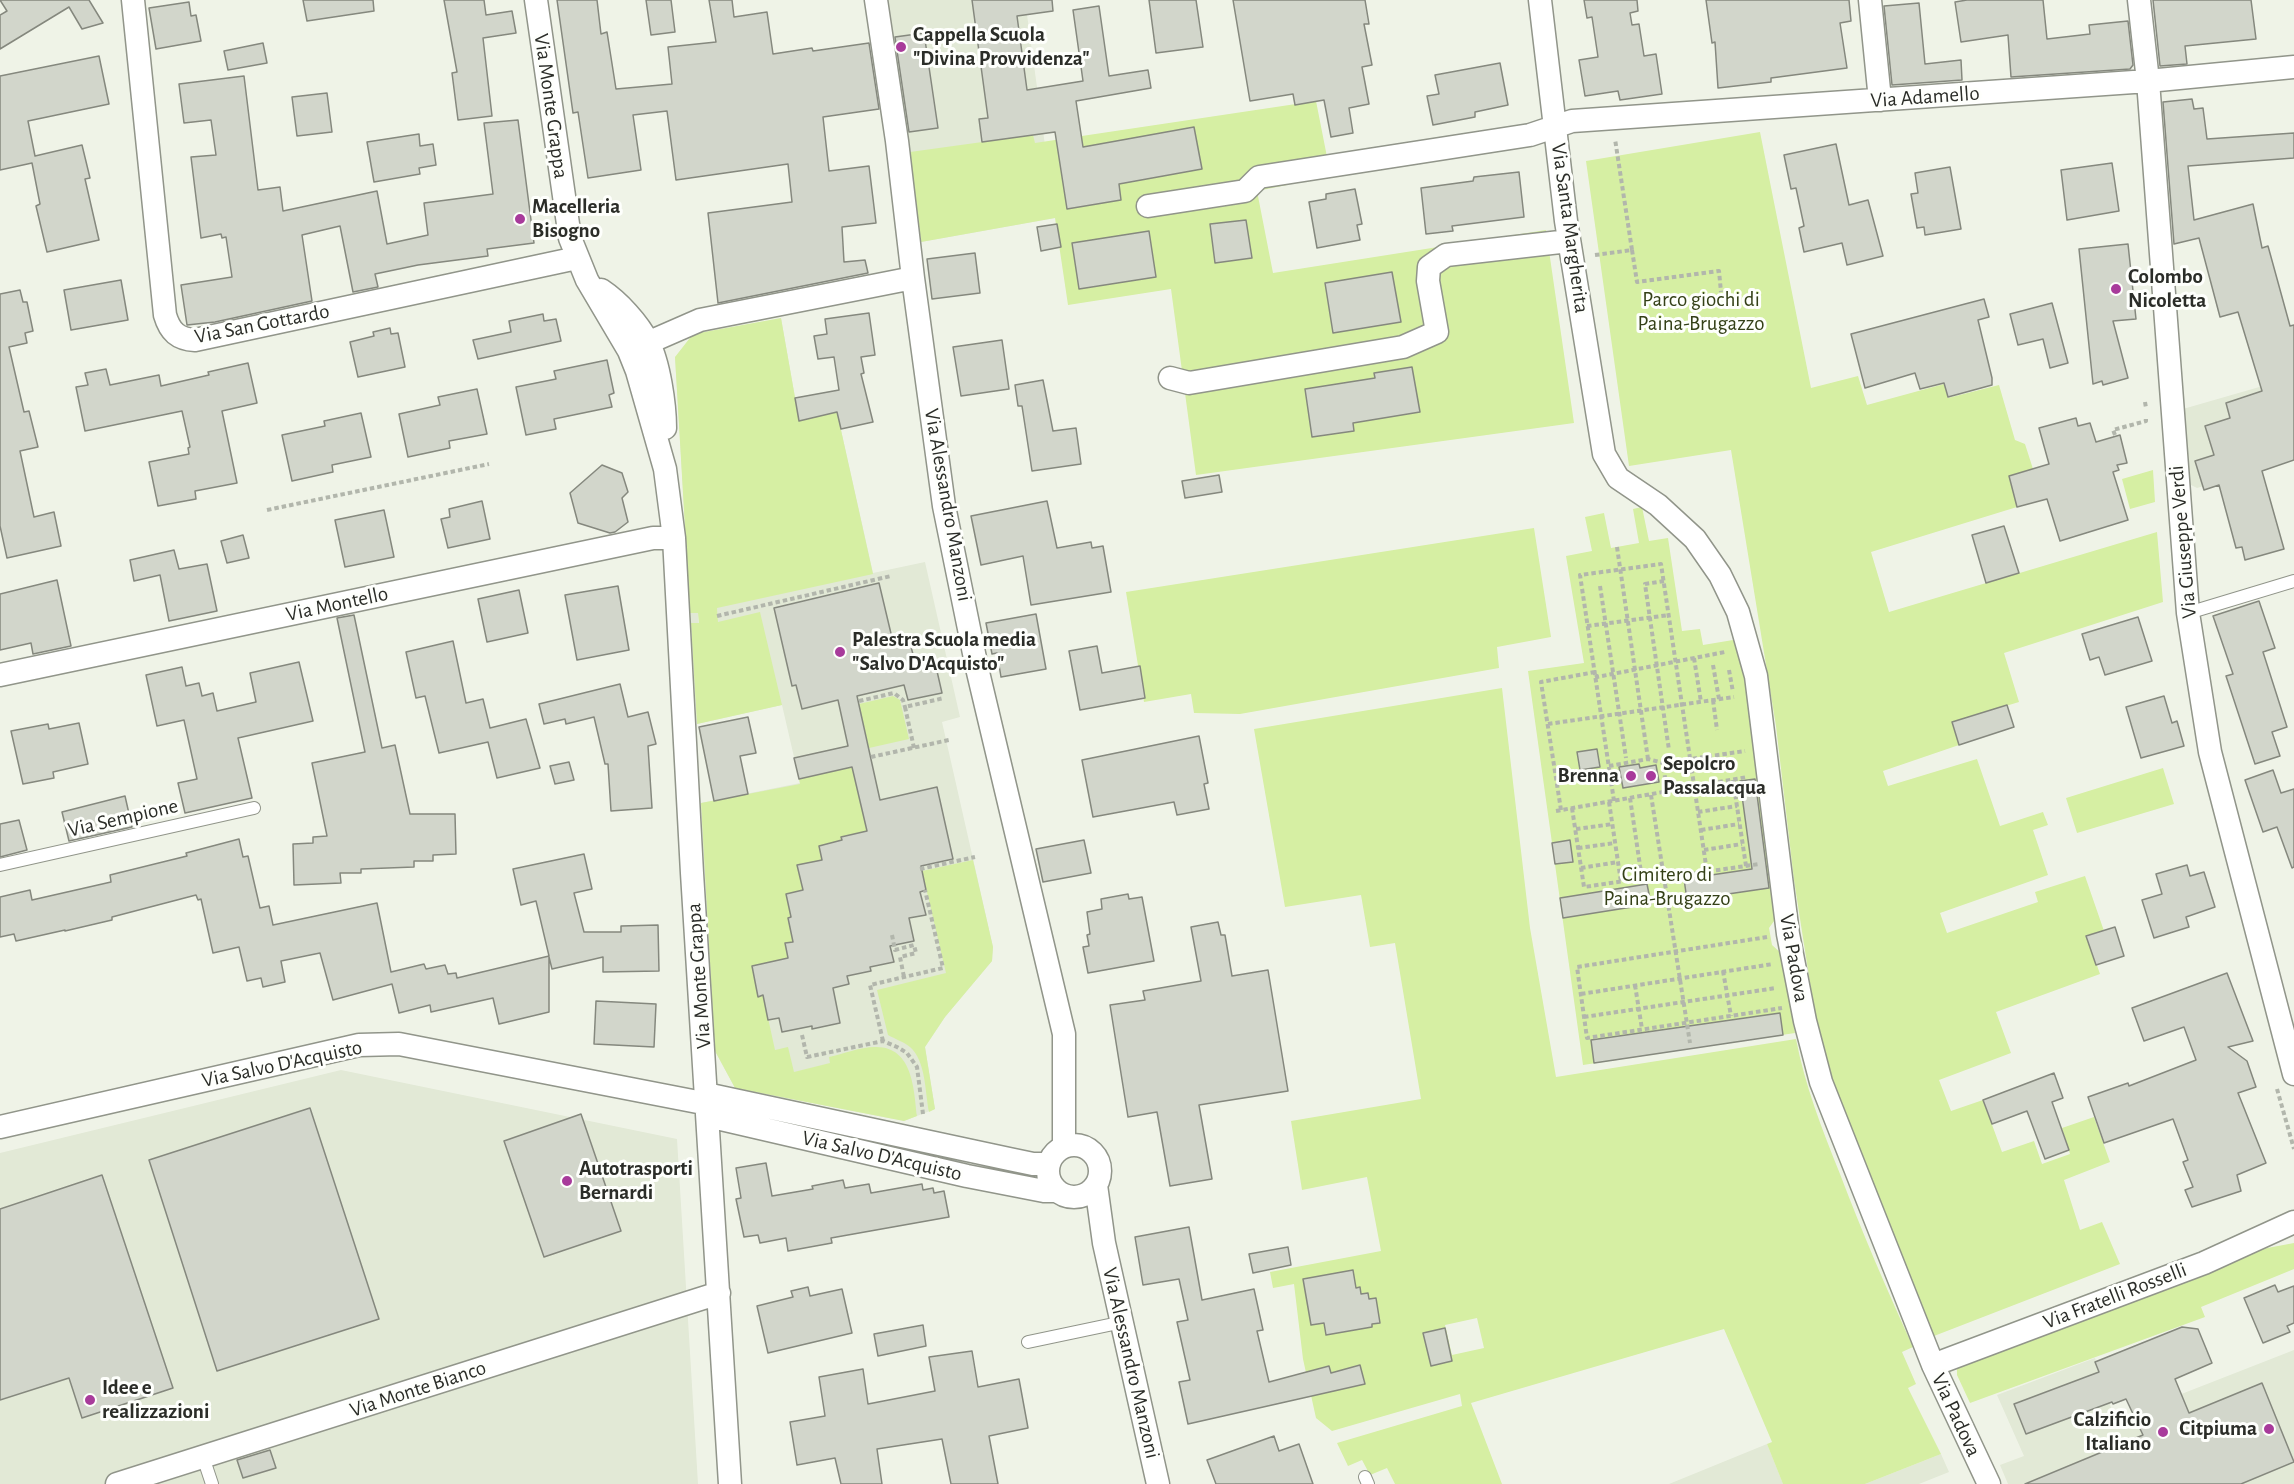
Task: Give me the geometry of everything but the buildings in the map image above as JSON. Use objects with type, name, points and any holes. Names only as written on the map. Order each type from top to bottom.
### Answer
[{"type":"street","name":"Via San Gottardo","points":[[133,0],[165,315],[168,327],[176,335],[184,339],[195,340],[576,258]]},
{"type":"street","name":"Via Monte Grappa","points":[[536,0],[570,238],[576,258],[587,280],[610,295],[639,346],[665,410],[665,469],[674,538],[730,1484]]},
{"type":"street","name":"Via Alessandro Manzoni","points":[[876,0],[897,141],[944,506],[977,668],[1064,1034],[1064,1146]]},
{"type":"street","name":"Via Santa Margherita","points":[[1540,0],[1569,241],[1604,454]]},
{"type":"street","points":[[1870,0],[1880,100]]},
{"type":"street","name":"Via Giuseppe Verdi","points":[[2139,0],[2148,81],[2188,613],[2210,752],[2294,1074]]},
{"type":"street","name":"Via Adamello","points":[[1148,206],[1245,191],[1259,177],[1530,135],[1572,121],[2148,81],[2294,67]]},
{"type":"street","points":[[1170,378],[1189,383],[1403,347],[1437,332],[1428,282],[1429,267],[1446,255],[1569,241]]},
{"type":"street","points":[[639,346],[700,320],[913,278]]},
{"type":"street","name":"Via Padova","points":[[1604,454],[1618,478],[1658,505],[1695,539],[1720,575],[1738,612],[1756,676],[1788,934],[1804,1021],[1821,1082],[1933,1365],[1989,1484]]},
{"type":"street","name":"Via Montello","points":[[0,675],[653,538],[674,538]]},
{"type":"street","name":"Via Salvo D'Acquisto","points":[[0,1127],[359,1045],[399,1044],[707,1105],[1033,1164],[1048,1164]]},
{"type":"street","name":"Via Salvo D'Acquisto","points":[[707,1105],[967,1176],[1066,1194]]},
{"type":"street","points":[[1073,1144],[1083,1146],[1091,1151],[1099,1161],[1100,1173],[1096,1185],[1087,1194],[1066,1194],[1049,1179],[1048,1164],[1054,1154],[1064,1146],[1073,1144]]},
{"type":"street","name":"Via Alessandro Manzoni","points":[[1096,1185],[1104,1243],[1158,1484]]},
{"type":"street","name":"Via Alessandro Manzoni","points":[[1066,1194],[1082,1203],[1104,1243]]},
{"type":"street","name":"Via Fratelli Rosselli","points":[[1933,1365],[2204,1263],[2294,1222]]},
{"type":"street","name":"Via Monte Bianco","points":[[117,1484],[719,1293]]},
{"type":"lane","points":[[2188,613],[2294,581]]},
{"type":"lane","name":"Via Sempione","points":[[0,866],[254,808]]},
{"type":"lane","points":[[1028,1342],[1123,1322]]},
{"type":"lane","points":[[203,1457],[212,1484]]},
{"type":"path","points":[[1615,139],[1637,282],[1719,271],[1721,292]]},
{"type":"path","points":[[1595,255],[1632,250]]},
{"type":"path","points":[[2115,435],[2113,430],[2146,421],[2146,419]]},
{"type":"path","points":[[267,510],[489,464]]},
{"type":"path","points":[[1617,547],[1648,759]]},
{"type":"path","points":[[1621,882],[1613,824],[1609,766],[1580,575],[1661,564],[1707,872]]},
{"type":"path","points":[[717,616],[891,576]]},
{"type":"path","points":[[1664,581],[1645,584],[1669,750]]},
{"type":"path","points":[[1600,586],[1626,758]]},
{"type":"path","points":[[1587,626],[1669,615]]},
{"type":"path","points":[[1595,672],[1597,677],[1725,652]]},
{"type":"path","points":[[1694,658],[1701,702]]},
{"type":"path","points":[[1713,665],[1719,699]]},
{"type":"path","points":[[1595,672],[1541,682],[1558,810],[1731,781],[1746,866]]},
{"type":"path","points":[[859,701],[894,693],[903,700],[914,748]]},
{"type":"path","points":[[1548,724],[1734,697]]},
{"type":"path","points":[[905,707],[944,698]]},
{"type":"path","points":[[1713,700],[1717,730]]},
{"type":"path","points":[[871,757],[949,740]]},
{"type":"path","points":[[1609,766],[1648,759],[1663,764],[1745,751]]},
{"type":"path","points":[[1663,764],[1667,792]]},
{"type":"path","points":[[1651,795],[1690,1043]]},
{"type":"path","points":[[1630,798],[1642,879]]},
{"type":"path","points":[[1698,812],[1737,806]]},
{"type":"path","points":[[1572,808],[1584,887],[1763,864]]},
{"type":"path","points":[[1576,829],[1613,824]]},
{"type":"path","points":[[1701,830],[1739,824]]},
{"type":"path","points":[[1578,848],[1615,843]]},
{"type":"path","points":[[1704,850],[1742,844]]},
{"type":"path","points":[[920,869],[975,856]]},
{"type":"path","points":[[1581,868],[1618,862]]},
{"type":"path","points":[[883,1041],[870,985],[943,968],[925,890]]},
{"type":"path","points":[[892,935],[895,950],[914,945],[916,954],[900,957],[904,977]]},
{"type":"path","points":[[1770,937],[1577,967],[1587,1038],[1782,1008],[1777,980]]},
{"type":"path","points":[[1581,994],[1774,963],[1776,972]]},
{"type":"path","points":[[1723,971],[1731,1016]]},
{"type":"path","points":[[1635,985],[1642,1029]]},
{"type":"path","points":[[1584,1017],[1778,987]]},
{"type":"path","points":[[802,1035],[807,1058],[883,1041],[907,1053],[917,1067],[923,1114]]},
{"type":"shaded area","points":[[880,0],[1025,0],[1055,218],[921,242],[910,152]]},
{"type":"shaded area","points":[[781,318],[799,420],[837,412],[873,573],[925,562],[960,717],[942,722],[993,947],[992,961],[945,1017],[925,1047],[935,1109],[904,1121],[735,1088],[715,1051],[701,803],[800,783],[782,705],[697,724],[675,357]],"holes":[[[684,380],[717,608],[722,708],[704,709]],[[879,583],[893,642],[892,662],[897,687],[802,709],[796,685],[792,685],[774,608]]]},
{"type":"shaded area","points":[[2294,377],[2294,459],[2197,488],[2189,484],[2183,409]]},
{"type":"shaded area","points":[[341,1070],[677,1139],[698,1484],[0,1484],[0,1153]]},
{"type":"shaded area","points":[[2294,1350],[2294,1484],[2008,1484],[2000,1465],[2024,1456],[1997,1395],[2095,1358],[2115,1420]]},
{"type":"shaded area","points":[[1767,1444],[1783,1484],[1669,1484]]},
{"type":"shaded area","points":[[1941,1454],[1949,1472],[1919,1484],[1865,1484]]},
{"type":"green space","points":[[1316,101],[1328,162],[1284,171],[1287,185],[1257,191],[1273,273],[1546,230],[1574,423],[1196,475],[1171,289],[1068,305],[1055,218],[921,242],[910,152],[1033,135],[1035,143]]},
{"type":"green space","name":"Parco giochi di Paina-Brugazzo","points":[[1760,132],[1811,388],[1858,376],[1867,405],[1944,384],[1948,398],[1999,385],[2015,440],[2025,444],[2033,469],[2009,476],[2017,507],[1871,552],[1889,612],[2157,532],[2163,602],[2004,653],[2019,702],[1953,722],[1959,745],[1883,771],[1888,786],[1977,759],[2000,826],[2043,812],[2048,825],[2033,830],[2048,875],[1940,913],[1947,933],[2038,902],[2035,892],[2085,876],[2104,931],[2087,937],[2100,974],[1996,1012],[2011,1053],[1939,1080],[1951,1111],[1983,1100],[2002,1152],[2034,1141],[2042,1164],[2070,1154],[2062,1128],[2094,1117],[2110,1162],[2064,1180],[2080,1230],[2102,1222],[2120,1264],[1934,1336],[1844,1115],[1828,1068],[1815,1015],[1794,880],[1776,726],[1731,450],[1629,466],[1586,161]]},
{"type":"green space","points":[[781,318],[799,420],[837,412],[873,574],[717,608],[718,622],[760,612],[782,705],[697,724],[691,623],[699,623],[698,613],[690,613],[675,357],[693,334]]},
{"type":"green space","points":[[2153,470],[2155,502],[2130,509],[2122,479]]},
{"type":"green space","name":"Cimitero di Paina-Brugazzo","points":[[1642,507],[1649,541],[1668,538],[1682,631],[1700,629],[1703,645],[1739,639],[1779,914],[1769,928],[1772,945],[1782,954],[1795,1033],[1583,1065],[1528,671],[1584,663],[1566,556],[1592,551],[1585,517],[1604,513],[1611,548],[1639,543],[1633,509]]},
{"type":"green space","points":[[1534,528],[1551,637],[1497,647],[1499,668],[1240,714],[1194,713],[1191,694],[1144,702],[1126,592]]},
{"type":"green space","points":[[1502,688],[1530,928],[1556,1077],[1796,1039],[1809,1091],[1827,1141],[1884,1283],[1913,1347],[1902,1352],[1916,1384],[1908,1388],[1941,1454],[1865,1484],[1783,1484],[1767,1444],[1772,1442],[1724,1329],[1471,1403],[1502,1484],[1395,1484],[1387,1468],[1370,1475],[1362,1460],[1348,1466],[1337,1443],[1462,1406],[1460,1394],[1332,1431],[1316,1418],[1303,1359],[1294,1284],[1273,1288],[1270,1272],[1381,1251],[1367,1177],[1302,1190],[1291,1121],[1421,1099],[1395,943],[1370,947],[1361,895],[1285,907],[1254,729]],"holes":[[[1477,1318],[1484,1348],[1452,1355],[1445,1325]]]},
{"type":"green space","points":[[893,696],[900,700],[909,739],[869,748],[859,704]]},
{"type":"green space","points":[[852,767],[867,831],[819,846],[825,872],[812,880],[791,917],[788,918],[793,942],[785,944],[788,958],[752,967],[758,996],[763,995],[775,1050],[788,1047],[794,1072],[830,1063],[829,1057],[858,1049],[875,1047],[888,1049],[904,1062],[909,1071],[915,1094],[917,1116],[904,1121],[735,1088],[715,1051],[701,803],[800,784],[799,779]]},
{"type":"green space","points":[[2163,768],[2174,804],[2077,833],[2066,798]]},
{"type":"green space","points":[[973,860],[993,947],[992,961],[945,1017],[925,1047],[935,1109],[929,1112],[919,1060],[910,1047],[888,1035],[877,990],[946,973],[922,871]]},
{"type":"green space","points":[[2294,1243],[2294,1269],[2201,1307],[2205,1317],[1970,1403],[1957,1375],[1957,1367],[2262,1249]]},
{"type":"place","name":"Cappella Scuola \"Divina Provvidenza\"","points":[[901,47]]},
{"type":"place","name":"Macelleria Bisogno","points":[[520,219]]},
{"type":"place","name":"Colombo Nicoletta","points":[[2116,289]]},
{"type":"place","name":"Palestra Scuola media \"Salvo D'Acquisto\"","points":[[840,652]]},
{"type":"place","name":"Brenna","points":[[1631,776]]},
{"type":"place","name":"Sepolcro Passalacqua","points":[[1651,776]]},
{"type":"place","name":"Autotrasporti Bernardi","points":[[567,1181]]},
{"type":"place","name":"Idee e realizzazioni","points":[[90,1400]]},
{"type":"place","name":"Citpiuma","points":[[2269,1429]]},
{"type":"place","name":"Calzificio Italiano","points":[[2163,1432]]}]
